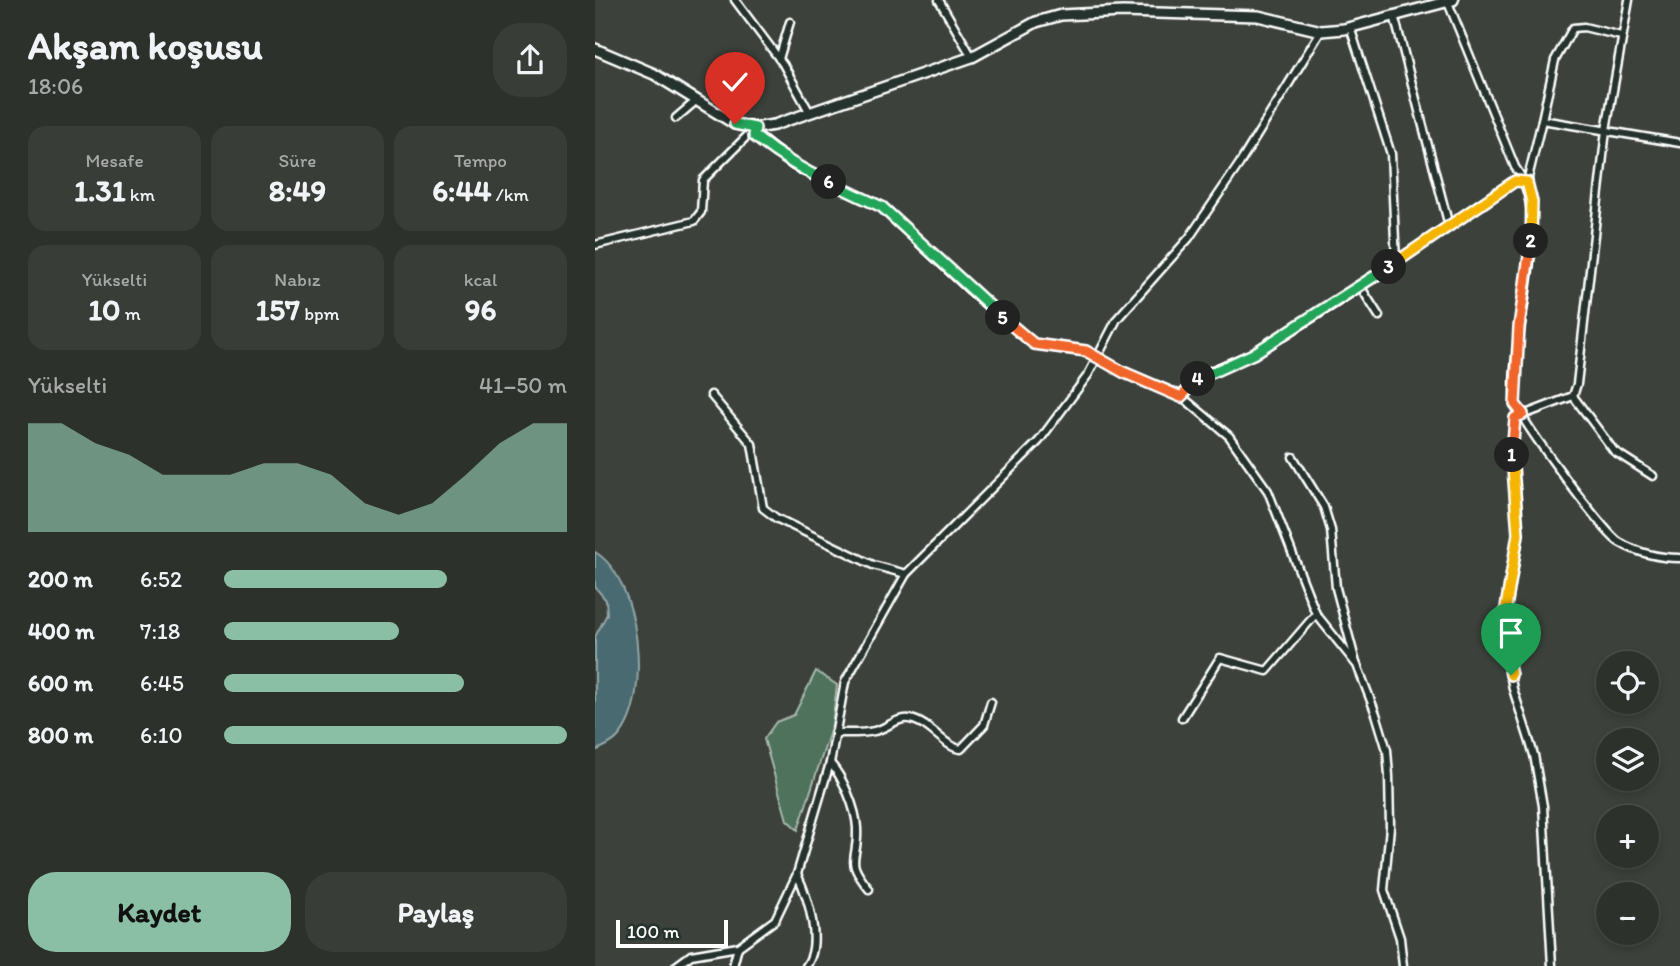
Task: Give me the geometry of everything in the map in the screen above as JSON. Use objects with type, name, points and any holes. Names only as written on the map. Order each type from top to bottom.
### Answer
[{"type":"street","points":[[735,0],[779,59],[810,113]]},
{"type":"street","points":[[743,10],[745,0]]},
{"type":"street","points":[[939,0],[972,57]]},
{"type":"street","points":[[595,246],[694,220],[701,212],[702,180],[754,130],[972,57],[1036,22],[1061,15],[1123,12],[1258,16],[1321,31],[1350,27],[1449,0],[1515,167],[1527,182],[1532,202],[1532,236],[1519,327],[1515,404],[1592,514],[1617,540],[1644,555],[1680,558]]},
{"type":"street","points":[[1573,396],[1579,372],[1606,130],[1629,0]]},
{"type":"street","points":[[1394,15],[1449,226]]},
{"type":"street","points":[[779,59],[790,22]]},
{"type":"street","points":[[1350,27],[1391,154],[1396,262]]},
{"type":"street","points":[[1527,182],[1555,60],[1573,27],[1621,36]]},
{"type":"street","points":[[676,966],[691,955],[738,947],[775,920],[797,874],[830,763],[845,682],[906,574],[1039,441],[1097,357],[1117,319],[1189,238],[1240,163],[1321,31]]},
{"type":"street","points":[[595,49],[654,74],[735,124],[754,130],[794,166],[882,207],[976,296],[1034,344],[1086,351],[1181,397],[1229,436],[1268,491],[1316,614],[1357,665]]},
{"type":"street","points":[[676,118],[697,100]]},
{"type":"street","points":[[1542,120],[1680,143]]},
{"type":"street","points":[[1181,397],[1205,373],[1253,354],[1360,286],[1515,181],[1527,182]]},
{"type":"street","points":[[1360,286],[1379,316]]},
{"type":"street","points":[[712,395],[752,444],[763,508],[776,518],[873,565],[906,574]]},
{"type":"street","points":[[1552,966],[1543,806],[1534,755],[1513,689],[1502,632],[1518,534],[1513,437],[1515,418],[1573,396]]},
{"type":"street","points":[[1573,396],[1614,451],[1653,476]]},
{"type":"street","points":[[1293,457],[1318,497],[1331,530],[1336,588],[1357,665],[1387,750],[1390,827],[1384,890],[1401,938],[1403,966]]},
{"type":"street","points":[[1182,718],[1220,658],[1267,671],[1316,614]]},
{"type":"street","points":[[835,733],[873,732],[895,721],[910,719],[933,728],[951,746],[961,749],[984,725],[991,702]]},
{"type":"street","points":[[830,763],[841,778],[856,821],[853,867],[869,889]]},
{"type":"street","points":[[797,874],[803,886],[813,940],[814,951],[806,966]]},
{"type":"street","points":[[733,966],[738,947]]},
{"type":"green space","points":[[816,671],[837,685],[832,725],[798,830],[787,820],[764,739],[776,722],[794,715]]},
{"type":"water","points":[[595,552],[610,566],[623,586],[637,640],[638,668],[629,719],[616,739],[595,751],[595,637],[607,614],[606,600],[595,587]]},
{"type":"route","points":[[735,124],[755,128],[752,131],[754,136],[794,166],[882,207],[925,244],[976,296],[1034,344],[1086,351],[1123,372],[1181,397],[1192,383],[1205,373],[1253,354],[1334,304],[1515,181],[1527,182],[1532,202],[1532,236],[1519,327],[1515,404],[1523,414],[1515,418],[1512,446],[1518,534],[1502,632],[1511,675]]}]
